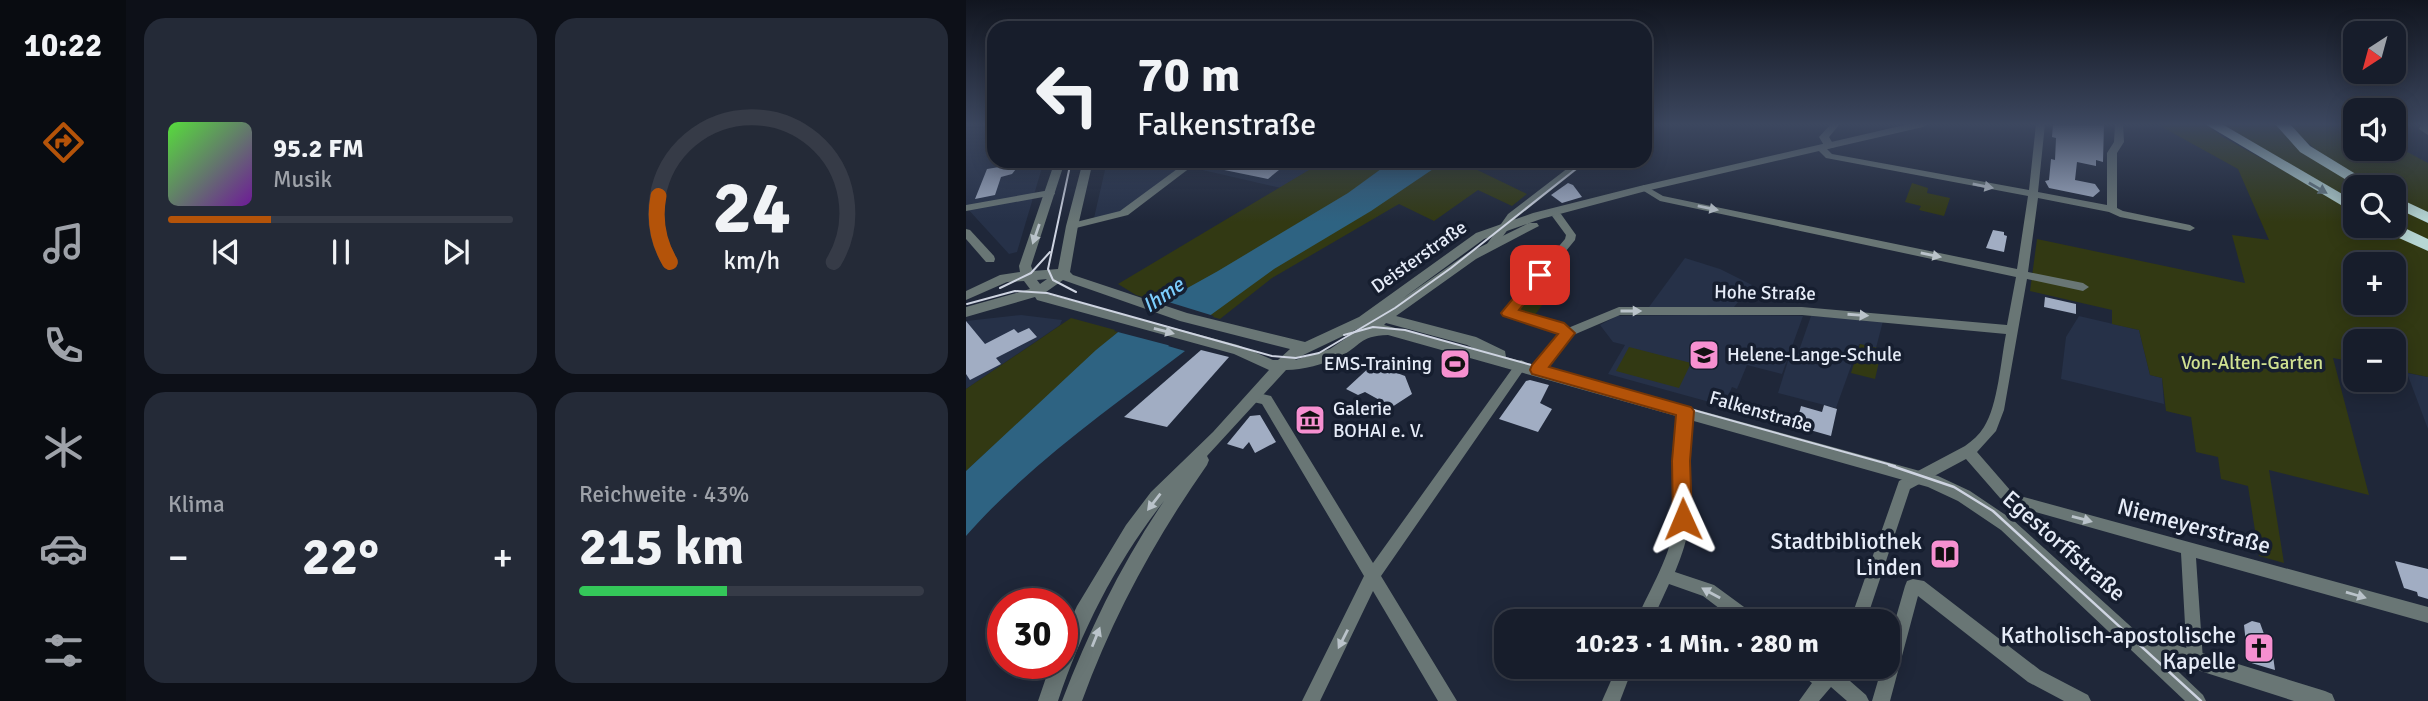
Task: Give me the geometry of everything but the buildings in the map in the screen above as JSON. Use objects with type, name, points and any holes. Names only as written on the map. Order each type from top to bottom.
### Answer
[{"type":"highway","points":[[2267,157],[2343,201]]},
{"type":"highway","points":[[2318,157],[2349,175]]},
{"type":"highway","points":[[2406,207],[2428,218]]},
{"type":"highway","points":[[2406,235],[2428,246]]},
{"type":"street","name":"Deisterstraße","points":[[1368,326],[1480,236],[1644,188],[1786,157]]},
{"type":"street","points":[[1833,157],[2112,209],[2120,214],[2190,228]]},
{"type":"street","points":[[1862,609],[1904,485],[1917,475],[1979,443],[1993,425],[2013,330],[2038,157]]},
{"type":"street","points":[[2112,157],[2112,209]]},
{"type":"street","points":[[1058,168],[1025,266],[1037,292],[1047,300],[1238,350],[1282,366],[1323,358],[1368,326]]},
{"type":"street","points":[[966,312],[1037,292],[1064,273],[1086,168]]},
{"type":"street","points":[[1072,226],[1124,213],[1185,168]]},
{"type":"street","points":[[1492,244],[1512,216],[1574,168]]},
{"type":"street","points":[[1644,188],[1660,198],[2083,287]]},
{"type":"street","points":[[966,208],[1050,193]]},
{"type":"street","name":"Deisterstraße","points":[[1368,326],[1386,317],[1492,244],[1579,206]]},
{"type":"street","points":[[1557,216],[1571,235],[1570,240],[1508,313],[1559,327],[1567,333]]},
{"type":"street","points":[[966,232],[990,259]]},
{"type":"street","points":[[966,296],[1005,278],[1064,273]]},
{"type":"street","points":[[1064,273],[1068,278],[1110,294],[1208,324],[1304,347]]},
{"type":"street","name":"Hohe Straße","points":[[1538,370],[1567,333],[1619,311],[1802,311],[2013,330]]},
{"type":"street","name":"Falkenstraße","points":[[1386,317],[1471,341],[1517,364]]},
{"type":"street","points":[[1078,624],[1132,530],[1183,468],[1218,436],[1292,354],[1304,347],[1368,326]]},
{"type":"street","name":"Falkenstraße","points":[[1368,326],[1517,364],[1917,475]]},
{"type":"street","points":[[1311,701],[1372,577],[1517,364]]},
{"type":"street","points":[[1254,397],[1266,400],[1448,701]]},
{"type":"street","points":[[1649,609],[1657,589],[1667,576],[1683,519],[1681,461],[1685,411]]},
{"type":"street","points":[[1072,701],[1104,617],[1142,548],[1218,436]]},
{"type":"street","name":"Niemeyerstraße","points":[[1967,451],[2005,494],[2016,501],[2428,615]]},
{"type":"street","name":"Egestorffstraße","points":[[1917,475],[1952,489],[1989,511],[2197,701]]},
{"type":"street","points":[[2188,548],[2195,660]]},
{"type":"street","points":[[1667,576],[1708,590],[1733,609]]},
{"type":"street","points":[[1881,701],[1913,586],[1922,589],[2034,676],[2082,701]]},
{"type":"street","points":[[2132,640],[2325,701]]},
{"type":"street","points":[[1048,701],[1056,679]]},
{"type":"street","points":[[1611,701],[1620,679]]},
{"type":"street","points":[[1809,700],[1827,679]]},
{"type":"street","points":[[1835,679],[1860,701]]},
{"type":"shaded area","points":[[966,157],[987,157],[987,168],[1042,168],[1017,252],[1009,254],[966,207]]},
{"type":"shaded area","points":[[1105,168],[1182,168],[1117,214],[1094,218]]},
{"type":"shaded area","points":[[1194,168],[1313,168],[1281,188]]},
{"type":"shaded area","points":[[1382,168],[1435,168],[1371,211],[1274,269],[1168,346],[1185,351],[1042,462],[966,536],[966,471],[1096,350],[1160,298],[1182,291],[1218,271],[1348,193]]},
{"type":"shaded area","points":[[1685,258],[1720,269],[1752,285],[1734,307],[1649,307]]},
{"type":"shaded area","points":[[1021,315],[1062,320],[1060,325],[966,389],[966,321]]},
{"type":"shaded area","name":"Helene-Lange-Schule","points":[[1617,316],[1803,316],[1782,374],[1747,365],[1737,389],[1732,387],[1724,406],[1608,374],[1625,345],[1613,342],[1600,325]]},
{"type":"shaded area","points":[[1811,316],[1883,321],[1876,348],[1859,344],[1836,408],[1778,393],[1788,361],[1795,362]]},
{"type":"shaded area","points":[[2079,316],[2139,330],[2150,375],[2162,378],[2164,404],[2061,379],[2066,337]]},
{"type":"shaded area","points":[[2407,373],[2428,377],[2428,429]]},
{"type":"green space","name":"Von-Alten-Garten","points":[[2216,157],[2259,157],[2343,203],[2343,238],[2406,238],[2428,250],[2428,377],[2406,372],[2406,329],[2343,329],[2343,360],[2333,358],[2369,495],[2269,470],[2284,563],[2259,556],[2248,486],[2221,479],[2218,457],[2196,452],[2191,417],[2166,411],[2162,378],[2150,375],[2139,330],[2112,324],[2112,310],[2030,291],[2037,239],[2245,283],[2232,235],[2269,240],[2238,169]]},
{"type":"green space","points":[[2273,157],[2310,157],[2343,177],[2343,199]]},
{"type":"green space","points":[[2325,157],[2343,157],[2343,161],[2406,161],[2406,157],[2416,157],[2428,163],[2428,214],[2406,203],[2406,175],[2351,175]]},
{"type":"green space","points":[[1312,168],[1473,168],[1527,194],[1512,206],[1478,190],[1434,221],[1399,204],[1272,278],[1220,319],[1136,295],[1118,284]]},
{"type":"green space","points":[[1912,183],[1928,188],[1927,193],[1950,198],[1944,216],[1919,210],[1921,206],[1905,202]]},
{"type":"green space","points":[[2406,212],[2428,223],[2428,243],[2406,232]]},
{"type":"green space","points":[[1538,286],[1553,290],[1535,315],[1519,311]]},
{"type":"green space","points":[[1071,318],[1119,331],[966,471],[966,389]]},
{"type":"green space","points":[[1860,344],[1882,349],[1875,379],[1851,373]]},
{"type":"green space","points":[[1629,347],[1691,363],[1679,388],[1616,371]]},
{"type":"pier","points":[[1154,299],[1214,316],[1176,345],[1181,346],[1179,348],[1114,331]]},
{"type":"tram line","points":[[1070,168],[1048,269],[1053,280],[1076,292]]},
{"type":"tram line","points":[[1354,332],[1395,308],[1451,268],[1577,168]]},
{"type":"tram line","points":[[1000,288],[1031,273],[1050,252]]},
{"type":"tram line","points":[[967,304],[1015,291],[1047,293],[1272,356],[1296,358],[1319,353],[1354,332]]},
{"type":"tram line","points":[[1354,332],[1373,327],[1405,330],[1895,466]]},
{"type":"tram line","points":[[1344,335],[1354,332]]},
{"type":"tram line","points":[[1889,465],[1954,487],[1993,511],[2201,701]]},
{"type":"place","name":"Helene-Lange-Schule","points":[[1704,355]]},
{"type":"place","name":"EMS-Training","points":[[1455,364]]},
{"type":"place","name":"Galerie BOHAI e. V.","points":[[1310,420]]},
{"type":"place","name":"Stadtbibliothek Linden","points":[[1945,554]]},
{"type":"place","name":"Katholisch-apostolische Kapelle","points":[[2259,648]]},
{"type":"route","points":[[1540,275],[1508,313],[1559,327],[1567,333],[1538,370],[1685,411],[1681,461],[1683,519]]},
{"type":"water label","name":"Ihme","points":[[1163,295]]}]
